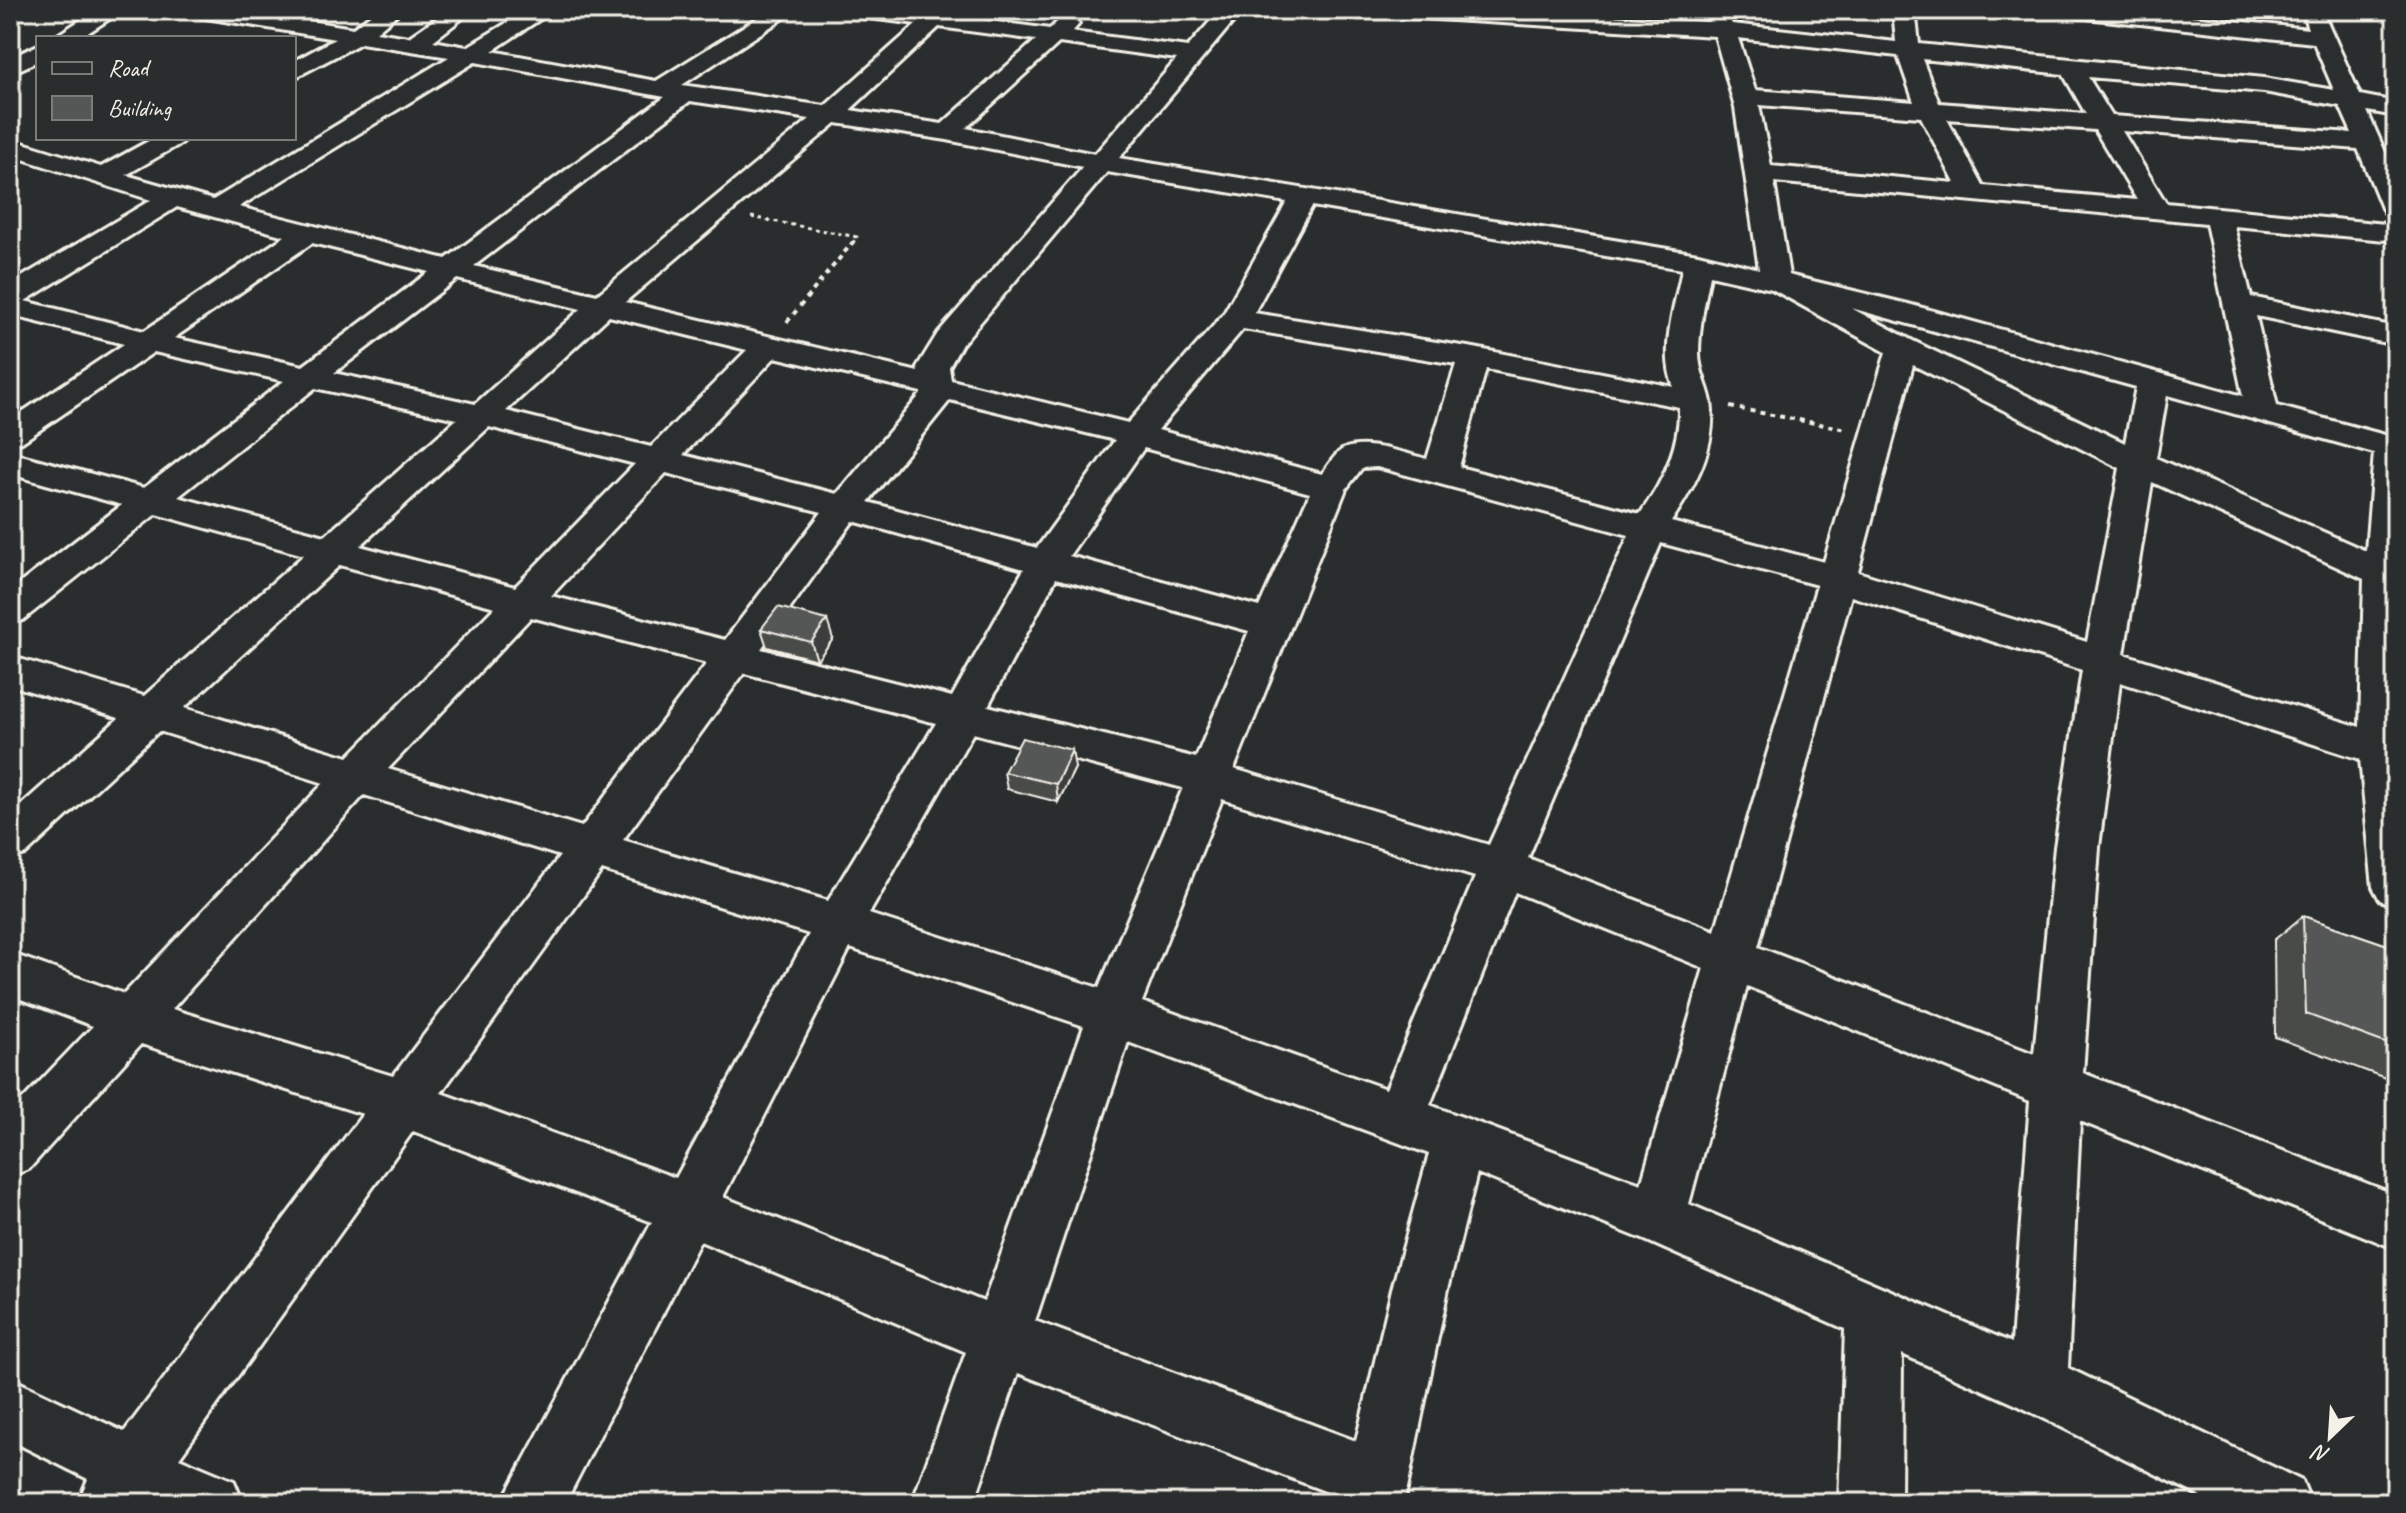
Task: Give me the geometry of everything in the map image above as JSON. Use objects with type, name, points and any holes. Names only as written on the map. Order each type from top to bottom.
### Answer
[{"type":"street","points":[[67,36],[112,10]]},
{"type":"street","points":[[200,10],[252,14],[357,36],[672,91],[947,132],[1100,163],[1698,263],[1775,279],[2393,448],[2388,752],[2396,887]]},
{"type":"street","points":[[296,70],[357,36],[391,10]]},
{"type":"street","points":[[414,44],[462,10]]},
{"type":"street","points":[[216,210],[543,10]]},
{"type":"street","points":[[10,611],[307,378],[453,271],[672,91],[785,10]]},
{"type":"street","points":[[861,10],[940,15],[1195,55]]},
{"type":"street","points":[[947,132],[1083,10]]},
{"type":"street","points":[[122,1486],[845,507],[930,407],[937,394],[932,372],[934,362],[949,340],[1232,10]]},
{"type":"street","points":[[1402,10],[1719,20],[1906,52],[2250,83],[2396,109]]},
{"type":"street","points":[[1904,10],[1906,52],[1912,73],[1973,192]]},
{"type":"street","points":[[2077,10],[2321,37]]},
{"type":"street","points":[[2312,10],[2321,37],[2369,142],[2389,173],[2396,208]]},
{"type":"street","points":[[211,36],[252,14]]},
{"type":"street","points":[[10,841],[604,305],[831,114],[940,15]]},
{"type":"street","points":[[2158,18],[2171,76]]},
{"type":"street","points":[[1719,20],[1745,97],[1775,279]]},
{"type":"street","points":[[10,67],[36,53]]},
{"type":"street","points":[[2071,68],[2155,208]]},
{"type":"street","points":[[1745,97],[2369,142]]},
{"type":"street","points":[[10,140],[36,126]]},
{"type":"street","points":[[103,177],[169,140]]},
{"type":"street","points":[[10,147],[173,198],[307,234],[1136,435],[1330,487]]},
{"type":"street","points":[[1759,173],[2396,233]]},
{"type":"street","points":[[10,297],[173,198]]},
{"type":"street","points":[[532,1503],[839,924],[963,714],[1047,561],[1136,435],[1236,319],[1303,198]]},
{"type":"street","points":[[2218,214],[2262,411]]},
{"type":"street","points":[[10,435],[307,234]]},
{"type":"street","points":[[1399,1118],[1502,867],[1650,527],[1673,493],[1686,463],[1695,401],[1686,384],[1684,367],[1698,263]]},
{"type":"street","points":[[1775,279],[1902,348],[2138,463],[2390,577]]},
{"type":"street","points":[[2240,304],[2396,336]]},
{"type":"street","points":[[10,306],[307,378],[481,415],[657,462],[845,507],[1271,624]]},
{"type":"street","points":[[1236,319],[1474,357],[1695,401]]},
{"type":"street","points":[[10,1151],[356,776],[767,347]]},
{"type":"street","points":[[1658,1218],[1902,348]]},
{"type":"street","points":[[1440,473],[1474,357]]},
{"type":"street","points":[[2038,1384],[2056,1086],[2077,845],[2102,661],[2153,381]]},
{"type":"street","points":[[943,1503],[1113,1014],[1271,624],[1330,487],[1352,458],[1363,455],[1440,473],[1836,578],[2388,752]]},
{"type":"street","points":[[10,463],[523,602],[1209,778],[1502,867],[1731,955],[2396,1222]]},
{"type":"street","points":[[10,670],[839,924],[1113,1014],[1399,1118],[1658,1218],[1874,1312],[2038,1384],[2280,1503]]},
{"type":"street","points":[[10,974],[130,1018],[403,1103],[689,1210],[1375,1492],[1420,1289],[1459,1141]]},
{"type":"street","points":[[1870,1503],[1874,1312]]},
{"type":"street","points":[[10,1408],[122,1486],[212,1503]]},
{"type":"path","points":[[718,211],[857,237],[767,347]]},
{"type":"path","points":[[1695,401],[1879,434]]},
{"type":"building","points":[[778,607],[827,620],[811,642],[761,629]]},
{"type":"building","points":[[1022,738],[1072,750],[1056,784],[1004,772]]},
{"type":"building","points":[[2303,916],[2396,948],[2396,1047],[2306,1014]]}]
